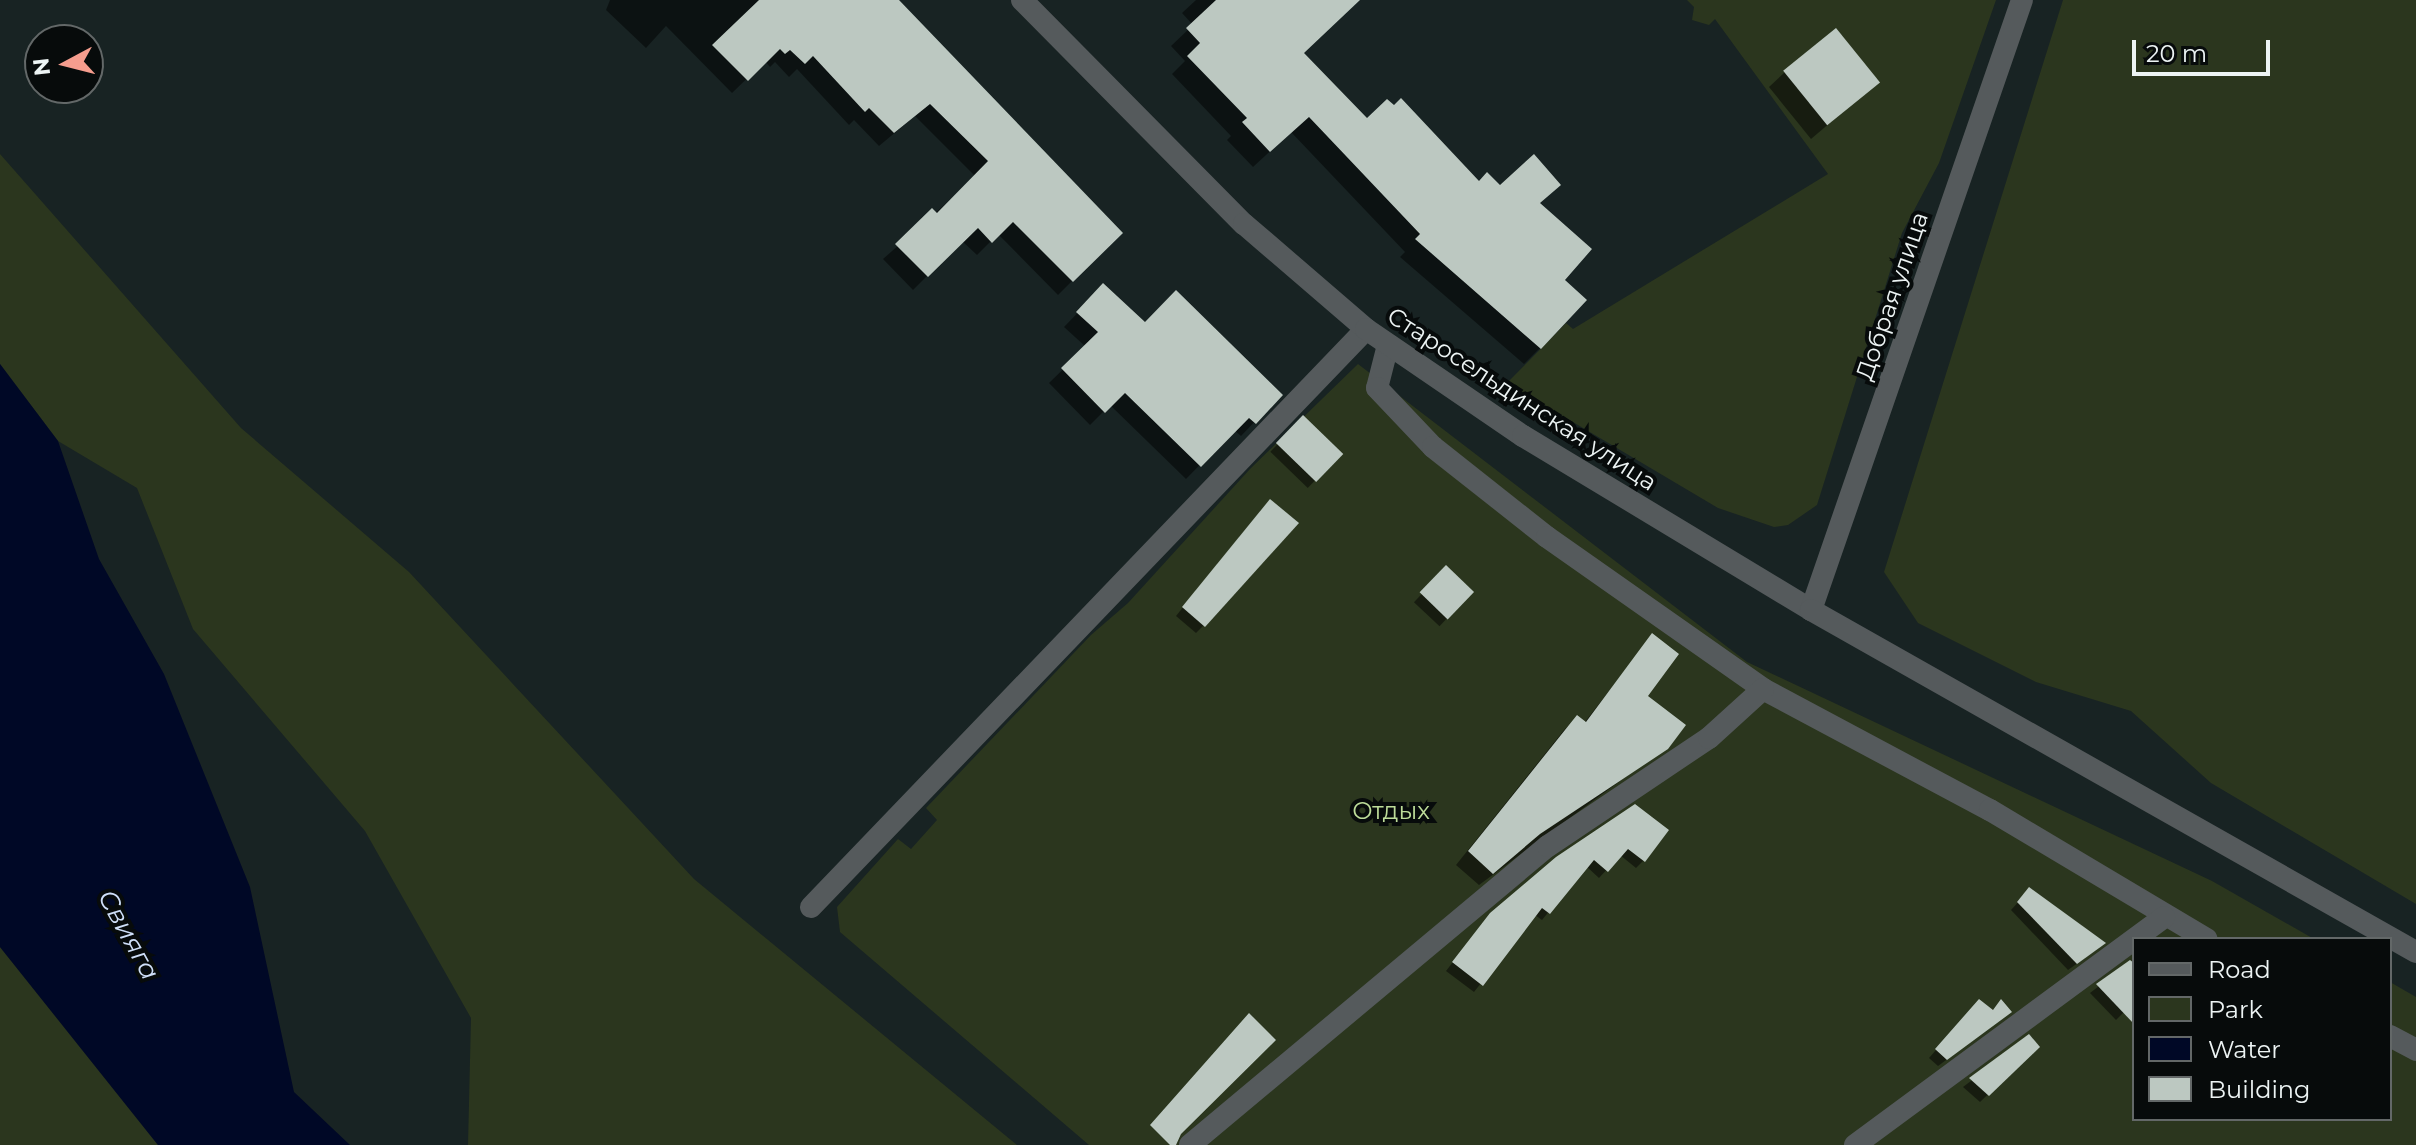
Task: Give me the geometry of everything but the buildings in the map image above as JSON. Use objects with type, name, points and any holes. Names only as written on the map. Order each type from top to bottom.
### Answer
[{"type":"street","name":"Старосельдинская улица","points":[[1022,0],[1244,224],[1388,345],[1523,436],[1811,610],[2389,937]]},
{"type":"street","name":"Добрая улица","points":[[1811,610],[2022,0]]},
{"type":"street","points":[[811,907],[1366,329]]},
{"type":"street","points":[[1388,345],[1377,388],[1433,447],[1547,537],[1763,689],[1990,810],[2164,917],[2202,937]]},
{"type":"street","points":[[1190,1145],[1548,846],[1709,738],[1763,689]]},
{"type":"street","points":[[2137,937],[2164,917]]},
{"type":"street","name":"Старосельдинская улица","points":[[2392,938],[2416,952]]},
{"type":"street","points":[[1855,1145],[2132,941]]},
{"type":"street","points":[[2392,1037],[2416,1050]]},
{"type":"green space","points":[[1687,0],[1996,0],[1939,163],[1902,233],[1817,505],[1788,525],[1774,527],[1718,508],[1507,383],[1566,323],[1573,329],[1828,174],[1715,19],[1709,25],[1692,20],[1694,7]]},
{"type":"green space","points":[[2063,0],[2416,0],[2416,904],[2211,783],[2131,711],[2036,682],[1918,623],[1884,572]]},
{"type":"green space","points":[[0,154],[241,428],[409,572],[694,879],[1017,1145],[468,1145],[471,1018],[365,831],[193,629],[137,488],[58,441],[0,364]]},
{"type":"green space","name":"Отдых","points":[[1358,364],[1747,662],[2212,881],[2310,937],[2132,937],[2132,1121],[2392,1121],[2392,983],[2416,997],[2416,1145],[1089,1145],[840,932],[837,907],[898,839],[911,849],[937,820],[926,808],[1091,635],[1128,603],[1250,469]]},
{"type":"green space","points":[[0,947],[158,1145],[0,1145]]},
{"type":"water","name":"Свияга","points":[[0,364],[58,441],[99,559],[164,674],[250,887],[294,1092],[350,1145],[158,1145],[0,947]]}]
